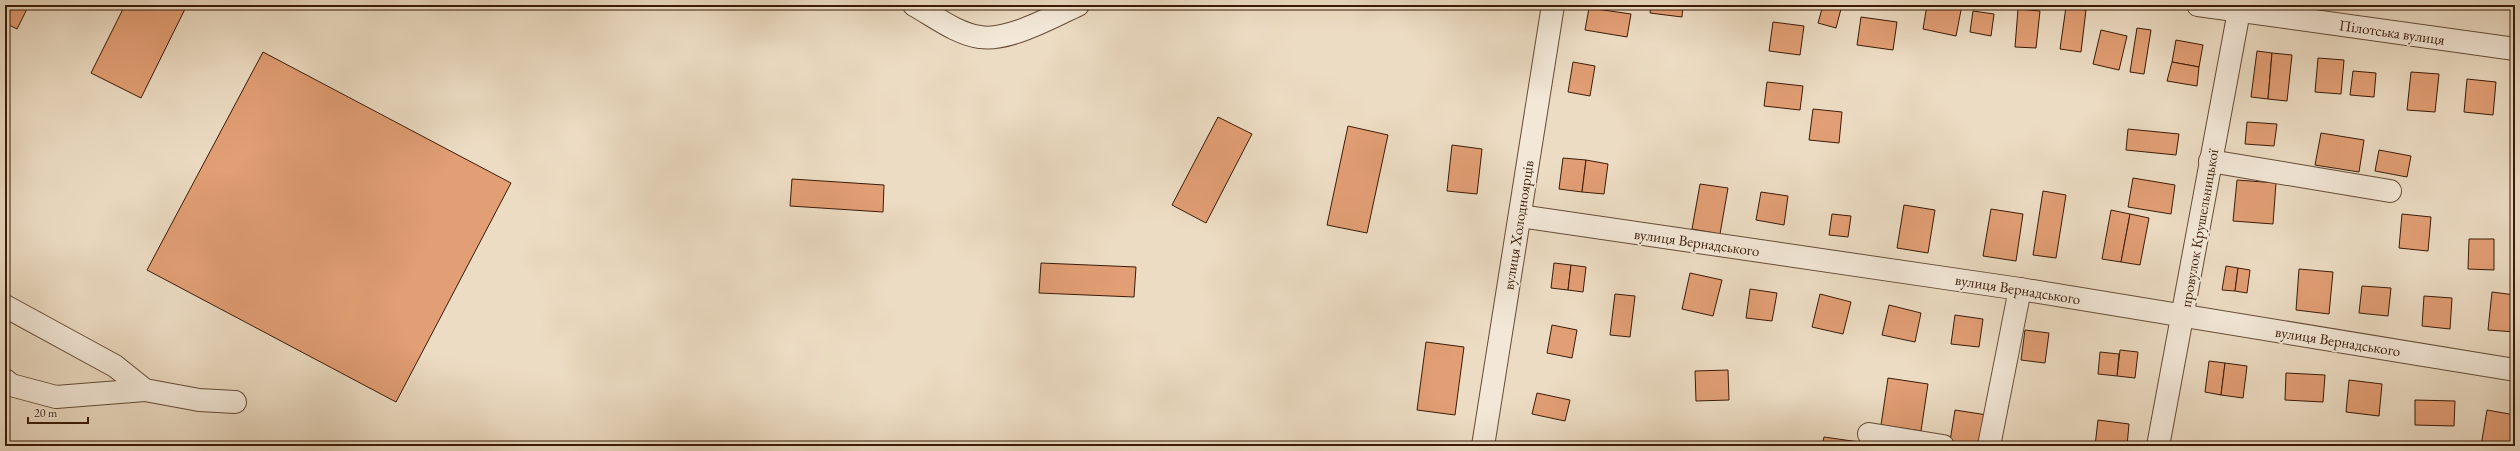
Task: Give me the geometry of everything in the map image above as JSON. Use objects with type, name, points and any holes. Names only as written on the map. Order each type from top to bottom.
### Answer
[{"type":"street","points":[[914,5],[965,32],[981,38],[1015,32],[1078,5]]},
{"type":"street","name":"вулиця Холодноярців","points":[[1484,446],[1553,5]]},
{"type":"street","name":"Пілотська вулиця","points":[[2198,5],[2515,49]]},
{"type":"street","name":"провулок Крушельницької","points":[[2158,446],[2239,11]]},
{"type":"street","points":[[2210,161],[2390,191]]},
{"type":"street","name":"вулиця Вернадського","points":[[1520,216],[2020,289],[2515,370]]},
{"type":"street","points":[[1989,446],[2020,289]]},
{"type":"street","points":[[5,306],[115,366],[145,390]]},
{"type":"street","points":[[5,380],[11,385],[56,397],[145,390],[199,400],[235,402]]},
{"type":"street","points":[[5,392],[38,392]]},
{"type":"street","points":[[1869,434],[1943,446]]},
{"type":"building","points":[[5,5],[29,5],[17,29],[5,23]]},
{"type":"building","points":[[125,5],[187,5],[141,98],[91,73]]},
{"type":"building","points":[[1651,5],[1683,5],[1682,17],[1650,13]]},
{"type":"building","points":[[1745,5],[1761,5],[1761,8]]},
{"type":"building","points":[[1823,5],[1842,5],[1836,28],[1818,23]]},
{"type":"building","points":[[1927,5],[1962,5],[1956,36],[1923,29]]},
{"type":"building","points":[[2384,5],[2407,5],[2407,8],[2384,8]]},
{"type":"building","points":[[2066,7],[2086,10],[2081,52],[2060,49]]},
{"type":"building","points":[[1589,8],[1631,14],[1627,37],[1585,30]]},
{"type":"building","points":[[2018,9],[2040,11],[2036,48],[2015,47]]},
{"type":"building","points":[[1973,11],[1994,14],[1991,36],[1970,32]]},
{"type":"building","points":[[1861,17],[1897,22],[1893,50],[1857,45]]},
{"type":"building","points":[[1773,22],[1804,26],[1800,55],[1769,51]]},
{"type":"building","points":[[2137,28],[2151,30],[2144,74],[2130,72]]},
{"type":"building","points":[[2101,30],[2127,36],[2119,70],[2093,64]]},
{"type":"building","points":[[2176,40],[2203,45],[2199,67],[2172,62]]},
{"type":"building","points":[[2257,51],[2272,53],[2268,99],[2251,97]]},
{"type":"building","points":[[263,52],[511,183],[396,402],[147,270]]},
{"type":"building","points":[[2272,53],[2292,55],[2287,101],[2268,99]]},
{"type":"building","points":[[2318,58],[2344,60],[2341,94],[2315,92]]},
{"type":"building","points":[[1573,62],[1595,66],[1590,96],[1568,92]]},
{"type":"building","points":[[2172,62],[2199,67],[2197,86],[2167,81]]},
{"type":"building","points":[[2353,71],[2376,73],[2374,97],[2350,95]]},
{"type":"building","points":[[2411,72],[2439,74],[2435,112],[2407,110]]},
{"type":"building","points":[[2467,79],[2496,82],[2493,115],[2464,112]]},
{"type":"building","points":[[1767,82],[1803,86],[1800,110],[1764,106]]},
{"type":"building","points":[[1813,109],[1842,112],[1839,143],[1809,140]]},
{"type":"building","points":[[1218,117],[1252,134],[1206,223],[1172,205]]},
{"type":"building","points":[[2247,122],[2277,124],[2274,146],[2245,144]]},
{"type":"building","points":[[1348,126],[1388,135],[1367,233],[1327,225]]},
{"type":"building","points":[[2128,129],[2179,134],[2176,155],[2126,150]]},
{"type":"building","points":[[2321,133],[2364,140],[2359,172],[2315,165]]},
{"type":"building","points":[[1452,145],[1482,149],[1477,194],[1447,191]]},
{"type":"building","points":[[2379,150],[2411,156],[2407,177],[2375,171]]},
{"type":"building","points":[[1563,158],[1586,160],[1582,192],[1559,189]]},
{"type":"building","points":[[1586,160],[1608,164],[1604,194],[1582,192]]},
{"type":"building","points":[[2133,178],[2175,185],[2171,214],[2128,207]]},
{"type":"building","points":[[792,179],[884,185],[883,212],[790,206]]},
{"type":"building","points":[[2237,180],[2276,183],[2273,224],[2233,221]]},
{"type":"building","points":[[1700,184],[1728,188],[1720,234],[1692,229]]},
{"type":"building","points":[[2043,191],[2066,195],[2056,258],[2033,255]]},
{"type":"building","points":[[1761,192],[1788,196],[1784,225],[1756,220]]},
{"type":"building","points":[[1904,205],[1935,210],[1928,253],[1897,248]]},
{"type":"building","points":[[1991,209],[2023,214],[2016,261],[1983,256]]},
{"type":"building","points":[[2111,210],[2130,214],[2121,262],[2102,259]]},
{"type":"building","points":[[1832,214],[1851,216],[1848,237],[1829,235]]},
{"type":"building","points":[[2130,214],[2149,218],[2140,265],[2121,262]]},
{"type":"building","points":[[2402,214],[2431,217],[2428,251],[2399,248]]},
{"type":"building","points":[[2469,239],[2494,239],[2494,270],[2468,269]]},
{"type":"building","points":[[1041,263],[1136,267],[1134,297],[1039,293]]},
{"type":"building","points":[[1554,263],[1571,265],[1568,290],[1551,288]]},
{"type":"building","points":[[1571,265],[1586,267],[1583,292],[1568,290]]},
{"type":"building","points":[[2226,266],[2238,268],[2235,291],[2222,290]]},
{"type":"building","points":[[2238,268],[2250,270],[2247,293],[2235,291]]},
{"type":"building","points":[[2299,269],[2333,272],[2329,314],[2296,310]]},
{"type":"building","points":[[1690,273],[1722,280],[1713,316],[1682,309]]},
{"type":"building","points":[[2362,286],[2391,288],[2388,316],[2359,313]]},
{"type":"building","points":[[1750,289],[1777,293],[1772,321],[1746,318]]},
{"type":"building","points":[[2492,292],[2515,295],[2515,332],[2488,330]]},
{"type":"building","points":[[1615,294],[1635,296],[1630,337],[1610,335]]},
{"type":"building","points":[[1820,294],[1851,302],[1843,334],[1812,327]]},
{"type":"building","points":[[2424,296],[2452,298],[2450,329],[2422,326]]},
{"type":"building","points":[[1889,305],[1921,313],[1915,342],[1882,335]]},
{"type":"building","points":[[1955,315],[1983,319],[1979,347],[1951,344]]},
{"type":"building","points":[[1552,325],[1577,330],[1572,358],[1547,353]]},
{"type":"building","points":[[2025,330],[2049,333],[2045,363],[2021,360]]},
{"type":"building","points":[[1426,342],[1464,347],[1455,415],[1417,410]]},
{"type":"building","points":[[2120,350],[2138,352],[2135,378],[2117,376]]},
{"type":"building","points":[[2100,352],[2119,354],[2117,376],[2098,374]]},
{"type":"building","points":[[2209,361],[2225,363],[2221,395],[2205,392]]},
{"type":"building","points":[[2225,363],[2247,366],[2243,398],[2221,395]]},
{"type":"building","points":[[1728,370],[1729,400],[1696,401],[1695,371]]},
{"type":"building","points":[[2286,373],[2325,375],[2323,402],[2285,400]]},
{"type":"building","points":[[1888,378],[1928,384],[1921,431],[1881,425]]},
{"type":"building","points":[[2349,380],[2382,384],[2379,416],[2346,412]]},
{"type":"building","points":[[1537,393],[1570,400],[1565,421],[1532,414]]},
{"type":"building","points":[[2415,400],[2455,401],[2454,426],[2415,425]]},
{"type":"building","points":[[1955,410],[1987,415],[1982,446],[1950,441]]},
{"type":"building","points":[[2487,410],[2515,415],[2511,446],[2481,446]]},
{"type":"building","points":[[2098,420],[2129,424],[2127,446],[2095,446]]},
{"type":"building","points":[[1824,437],[1859,442],[1858,446],[1822,446]]}]
